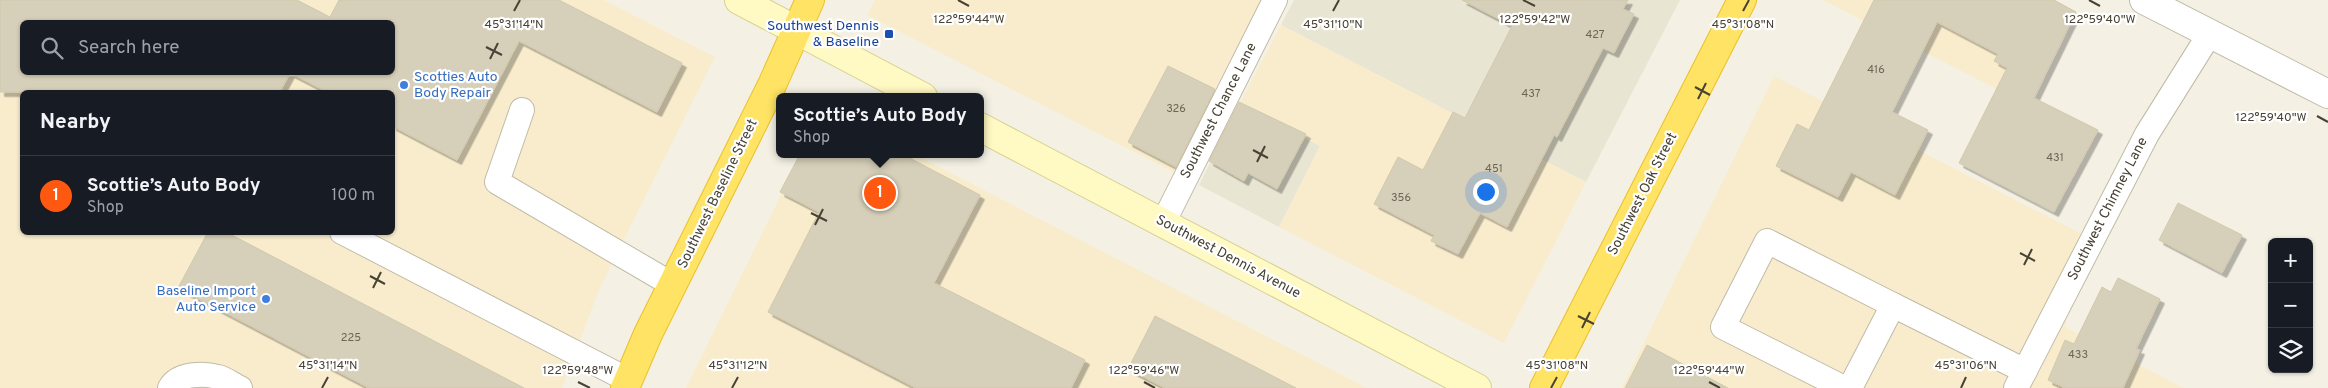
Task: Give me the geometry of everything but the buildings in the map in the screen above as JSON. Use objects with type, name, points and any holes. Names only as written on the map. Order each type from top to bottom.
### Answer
[{"type":"highway","name":"Southwest Baseline Street","points":[[627,384],[648,334],[772,85],[810,0]]},
{"type":"highway","name":"Southwest Oak Street","points":[[1544,388],[1742,0]]},
{"type":"street","points":[[739,0],[915,93]]},
{"type":"street","points":[[2144,0],[2328,94]]},
{"type":"street","name":"Southwest Dennis Avenue","points":[[984,129],[1477,388]]},
{"type":"lane","name":"Southwest Chance Lane","points":[[1163,223],[1275,0]]},
{"type":"lane","name":"Southwest Chimney Lane","points":[[2021,380],[2147,134],[2210,35]]},
{"type":"lane","points":[[522,110],[497,182],[673,285]]},
{"type":"lane","points":[[348,235],[627,384]]},
{"type":"lane","points":[[1844,388],[1723,327],[1767,241],[1893,305],[2021,380]]},
{"type":"lane","points":[[1850,388],[1893,305]]},
{"type":"lane","points":[[170,388],[172,384],[190,374],[218,377],[240,388]]},
{"type":"shaded area","points":[[0,0],[604,0],[715,57],[599,290],[562,388],[0,388]]},
{"type":"shaded area","points":[[875,0],[1261,0],[1173,172],[867,15]]},
{"type":"shaded area","points":[[1294,0],[1680,0],[1586,182],[1281,25]]},
{"type":"shaded area","points":[[1823,0],[2023,0],[2008,95]]},
{"type":"shaded area","points":[[1281,25],[1586,182],[1504,343],[1279,227],[1320,146],[1239,105]]},
{"type":"shaded area","points":[[1774,76],[2080,233],[2065,327],[2184,388],[1622,388]]},
{"type":"shaded area","points":[[1239,105],[1320,146],[1279,227],[1199,185]]},
{"type":"shaded area","points":[[799,158],[922,158],[1367,388],[686,388]]},
{"type":"place","name":"Southwest Dennis & Baseline","points":[[889,34]]},
{"type":"place","name":"Scotties Auto Body Repair","points":[[404,85]]},
{"type":"place","name":"Scottie’s Auto Body","points":[[880,193]]},
{"type":"place","name":"Baseline Import Auto Service","points":[[266,299]]}]
